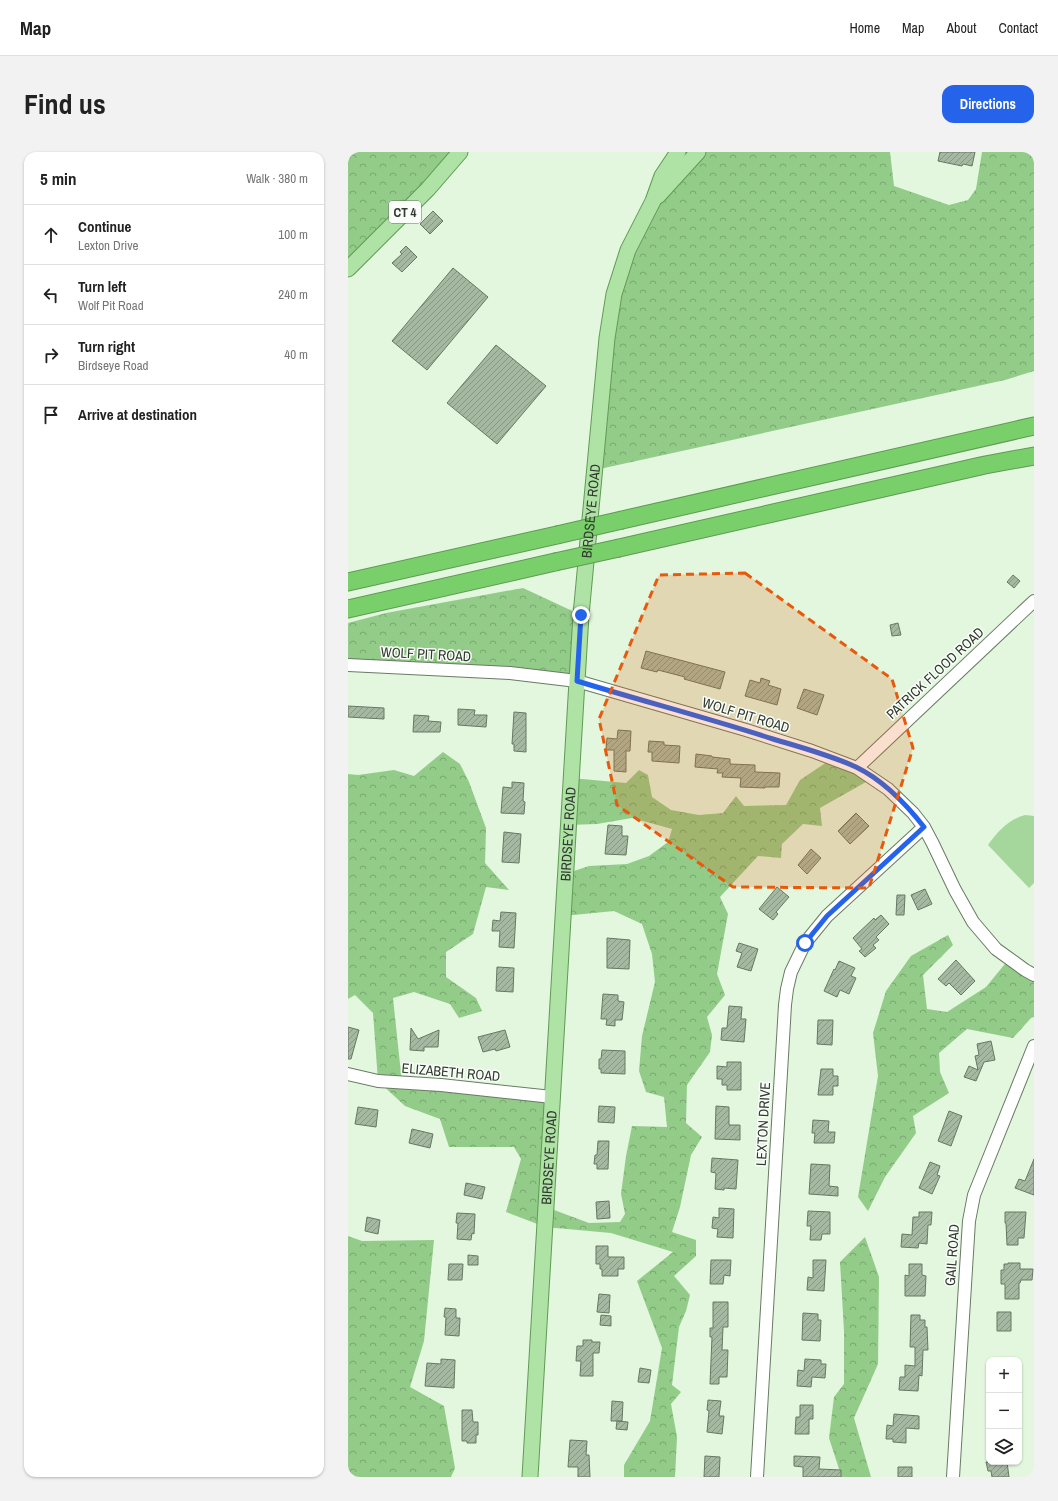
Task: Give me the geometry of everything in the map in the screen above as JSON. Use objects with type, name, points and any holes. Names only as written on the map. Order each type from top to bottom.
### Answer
[{"type":"highway","points":[[348,582],[1034,426]]},
{"type":"highway","points":[[348,609],[977,467],[1034,456]]},
{"type":"main road","name":"CT 4","points":[[348,269],[428,189],[460,152]]},
{"type":"main road","name":"BIRDSEYE ROAD","points":[[530,1477],[581,615],[608,326],[614,294],[623,265],[638,228],[653,201],[662,176],[678,152]]},
{"type":"main road","name":"BIRDSEYE ROAD","points":[[653,201],[698,152]]},
{"type":"street","name":"PATRICK FLOOD ROAD","points":[[857,768],[1034,601]]},
{"type":"street","name":"WOLF PIT ROAD","points":[[348,665],[510,673],[577,681],[746,730],[819,753],[857,768],[888,789],[902,801],[924,827],[964,908],[976,927],[996,949],[1009,960],[1034,975]]},
{"type":"street","name":"LEXTON DRIVE","points":[[757,1477],[785,1005],[791,972],[805,943],[827,916],[924,827]]},
{"type":"street","name":"GAIL ROAD","points":[[953,1477],[970,1208],[1034,1046]]},
{"type":"street","name":"ELIZABETH ROAD","points":[[348,1074],[378,1081],[441,1085],[552,1097]]},
{"type":"highlighted area","points":[[745,573],[892,679],[913,748],[869,888],[733,887],[617,805],[599,719],[659,575]]},
{"type":"green space","points":[[348,152],[460,152],[348,270]]},
{"type":"green space","points":[[698,152],[890,152],[894,186],[949,205],[968,200],[976,189],[982,152],[1034,152],[1034,371],[1005,380],[595,470],[607,338],[638,228]]},
{"type":"green space","points":[[523,588],[581,615],[577,681],[348,665],[348,623],[386,613]]},
{"type":"green space","points":[[443,752],[460,764],[469,782],[486,828],[485,863],[509,890],[486,887],[473,934],[446,952],[446,977],[476,998],[482,1011],[459,1018],[450,1004],[414,992],[393,998],[402,1083],[552,1097],[546,1207],[589,1223],[620,1222],[625,1214],[621,1194],[632,1126],[667,1127],[664,1097],[646,1092],[639,1071],[642,1036],[655,982],[652,954],[642,924],[614,911],[563,916],[565,874],[589,866],[627,864],[649,856],[668,842],[672,829],[632,818],[597,824],[568,825],[571,778],[626,783],[639,770],[648,775],[652,797],[671,810],[699,815],[723,813],[736,796],[744,806],[786,805],[800,780],[833,758],[873,778],[820,808],[822,826],[803,824],[782,844],[781,858],[758,856],[720,897],[728,914],[717,974],[725,995],[707,1017],[712,1035],[710,1052],[687,1085],[686,1123],[702,1137],[691,1155],[680,1207],[672,1232],[696,1240],[696,1256],[674,1276],[690,1295],[686,1311],[679,1327],[672,1385],[681,1392],[671,1404],[677,1437],[675,1477],[624,1477],[624,1465],[650,1421],[662,1348],[637,1281],[673,1252],[611,1233],[545,1227],[506,1212],[521,1159],[514,1147],[449,1147],[440,1119],[405,1106],[378,1081],[373,1013],[355,995],[348,999],[348,774],[358,775],[394,770],[414,776]]},
{"type":"green space","points":[[1025,815],[1034,816],[1034,883],[1029,888],[988,845],[1008,823]]},
{"type":"green space","points":[[948,935],[953,945],[923,975],[927,1009],[947,1012],[986,987],[1009,959],[1034,975],[1034,1017],[1031,1018],[1013,1038],[967,1029],[939,1053],[940,1072],[949,1093],[913,1116],[916,1133],[885,1177],[868,1211],[858,1197],[878,1076],[873,1033],[886,991],[911,956]]},
{"type":"green space","points":[[348,1236],[362,1241],[434,1240],[424,1341],[410,1387],[444,1406],[455,1468],[451,1477],[348,1477]]},
{"type":"green space","points":[[865,1237],[879,1277],[878,1364],[854,1418],[871,1477],[840,1477],[841,1475],[829,1438],[834,1397],[844,1384],[844,1331],[840,1262]]},
{"type":"building","points":[[940,152],[975,152],[972,166],[963,164],[962,166],[938,161]]},
{"type":"building","points":[[433,211],[443,221],[430,234],[420,224]]},
{"type":"building","points":[[406,246],[417,257],[402,272],[392,263],[402,254],[400,252]]},
{"type":"building","points":[[453,268],[488,297],[427,370],[392,341]]},
{"type":"building","points":[[496,345],[546,386],[497,444],[447,403]]},
{"type":"building","points":[[1013,575],[1020,581],[1014,588],[1007,582]]},
{"type":"building","points":[[898,623],[901,635],[892,636],[890,625]]},
{"type":"building","points":[[646,651],[725,672],[720,689],[684,679],[685,677],[658,670],[657,672],[641,668]]},
{"type":"building","points":[[761,678],[770,681],[768,685],[781,689],[777,705],[745,696],[750,680],[760,683]]},
{"type":"building","points":[[804,689],[824,695],[817,715],[797,708]]},
{"type":"building","points":[[348,706],[384,708],[384,719],[348,717]]},
{"type":"building","points":[[458,709],[475,710],[474,715],[487,715],[486,727],[458,725]]},
{"type":"building","points":[[514,712],[526,713],[526,752],[514,751],[514,744],[512,744]]},
{"type":"building","points":[[414,715],[429,716],[428,721],[441,722],[440,732],[413,732]]},
{"type":"building","points":[[618,730],[631,731],[630,751],[626,751],[626,772],[614,771],[614,750],[606,750],[607,738],[617,739]]},
{"type":"building","points":[[649,741],[664,742],[664,745],[680,746],[679,763],[652,761],[652,752],[648,752]]},
{"type":"building","points":[[696,754],[730,759],[730,764],[755,765],[755,772],[780,773],[779,787],[740,787],[741,778],[722,777],[723,773],[717,773],[718,769],[695,767]]},
{"type":"building","points":[[512,782],[524,783],[524,814],[501,813],[503,787],[512,788]]},
{"type":"building","points":[[856,813],[869,826],[850,844],[838,831]]},
{"type":"building","points":[[608,825],[622,826],[622,836],[628,836],[626,855],[605,854]]},
{"type":"building","points":[[504,832],[521,834],[519,863],[502,862]]},
{"type":"building","points":[[811,849],[821,858],[807,874],[798,865]]},
{"type":"building","points":[[777,887],[789,897],[776,912],[778,914],[773,920],[759,909]]},
{"type":"building","points":[[925,889],[932,904],[918,910],[911,895]]},
{"type":"building","points":[[897,895],[905,895],[904,915],[896,915]]},
{"type":"building","points":[[501,912],[516,913],[514,948],[499,947],[500,931],[492,931],[493,920],[500,921]]},
{"type":"building","points":[[881,915],[889,924],[876,937],[879,940],[873,945],[876,948],[865,957],[859,951],[862,949],[853,938],[874,918],[875,920]]},
{"type":"building","points":[[607,938],[630,940],[629,969],[607,968]]},
{"type":"building","points":[[739,943],[758,949],[751,971],[737,967],[742,953],[736,951]]},
{"type":"building","points":[[956,960],[975,981],[961,995],[949,983],[946,986],[938,979]]},
{"type":"building","points":[[839,961],[855,968],[851,976],[856,978],[849,994],[840,990],[837,997],[824,991]]},
{"type":"building","points":[[497,967],[514,968],[513,992],[496,991]]},
{"type":"building","points":[[603,994],[618,995],[618,1001],[624,1002],[622,1020],[615,1020],[615,1026],[606,1025],[607,1019],[601,1019]]},
{"type":"building","points":[[729,1006],[742,1007],[741,1019],[746,1019],[744,1042],[721,1040],[722,1028],[727,1028]]},
{"type":"building","points":[[818,1020],[833,1020],[832,1045],[817,1044]]},
{"type":"building","points":[[348,1027],[359,1030],[351,1059],[348,1059]]},
{"type":"building","points":[[411,1028],[418,1039],[439,1030],[438,1047],[424,1047],[424,1051],[410,1050]]},
{"type":"building","points":[[505,1030],[510,1047],[496,1051],[495,1049],[483,1052],[478,1037]]},
{"type":"building","points":[[991,1041],[995,1060],[984,1062],[976,1081],[964,1077],[969,1066],[978,1070],[975,1056],[979,1055],[977,1044]]},
{"type":"building","points":[[602,1050],[625,1051],[625,1074],[601,1073],[601,1069],[599,1069],[599,1059],[601,1059]]},
{"type":"building","points":[[727,1062],[741,1062],[741,1090],[727,1090],[727,1085],[722,1085],[722,1079],[717,1079],[717,1066],[727,1067]]},
{"type":"building","points":[[821,1069],[833,1069],[833,1076],[838,1076],[838,1086],[833,1086],[833,1095],[818,1095]]},
{"type":"building","points":[[599,1106],[615,1107],[614,1123],[598,1122]]},
{"type":"building","points":[[716,1106],[729,1107],[729,1125],[740,1125],[740,1140],[715,1139]]},
{"type":"building","points":[[358,1107],[378,1110],[376,1127],[355,1124]]},
{"type":"building","points":[[949,1111],[962,1116],[951,1146],[938,1141]]},
{"type":"building","points":[[813,1120],[829,1121],[828,1132],[835,1132],[834,1143],[814,1143],[815,1133],[812,1133]]},
{"type":"building","points":[[412,1129],[433,1134],[430,1148],[409,1143]]},
{"type":"building","points":[[598,1141],[609,1141],[608,1169],[597,1169],[597,1164],[594,1164],[595,1155],[597,1155]]},
{"type":"building","points":[[712,1158],[738,1160],[736,1189],[715,1189],[716,1173],[711,1172]]},
{"type":"building","points":[[1034,1159],[1034,1195],[1015,1188],[1019,1179],[1025,1181]]},
{"type":"building","points":[[930,1162],[940,1166],[937,1175],[940,1176],[932,1194],[919,1188]]},
{"type":"building","points":[[811,1164],[830,1165],[829,1186],[838,1187],[838,1196],[809,1194]]},
{"type":"building","points":[[466,1183],[485,1187],[482,1199],[464,1195]]},
{"type":"building","points":[[609,1201],[610,1218],[597,1219],[596,1202]]},
{"type":"building","points":[[719,1208],[734,1209],[733,1238],[717,1237],[718,1229],[712,1228],[713,1217],[719,1218]]},
{"type":"building","points":[[808,1211],[830,1212],[830,1234],[822,1234],[821,1240],[810,1240],[811,1226],[807,1226]]},
{"type":"building","points":[[919,1212],[932,1212],[931,1225],[928,1225],[927,1244],[919,1243],[918,1248],[901,1247],[902,1234],[912,1235],[913,1217],[919,1217]]},
{"type":"building","points":[[1005,1212],[1026,1212],[1024,1238],[1018,1238],[1018,1245],[1007,1245]]},
{"type":"building","points":[[457,1213],[475,1214],[474,1234],[472,1233],[471,1240],[457,1239]]},
{"type":"building","points":[[367,1217],[380,1220],[378,1234],[365,1231]]},
{"type":"building","points":[[596,1246],[608,1246],[608,1257],[624,1257],[624,1269],[618,1269],[618,1276],[602,1276],[600,1264],[596,1264]]},
{"type":"building","points":[[468,1255],[478,1256],[478,1265],[468,1265]]},
{"type":"building","points":[[711,1260],[731,1260],[730,1276],[724,1275],[723,1284],[710,1284]]},
{"type":"building","points":[[813,1260],[826,1260],[824,1291],[807,1290],[808,1277],[813,1278]]},
{"type":"building","points":[[1020,1263],[1020,1269],[1033,1269],[1032,1280],[1021,1280],[1019,1283],[1019,1299],[1005,1299],[1005,1284],[1001,1284],[1001,1270],[1004,1270],[1004,1264]]},
{"type":"building","points":[[449,1264],[463,1264],[462,1280],[448,1280]]},
{"type":"building","points":[[909,1264],[922,1264],[922,1275],[926,1276],[925,1296],[905,1296],[905,1275],[909,1276]]},
{"type":"building","points":[[599,1294],[610,1295],[609,1313],[597,1312]]},
{"type":"building","points":[[713,1302],[728,1302],[728,1327],[723,1327],[722,1350],[728,1350],[727,1377],[719,1377],[719,1384],[710,1384],[712,1337],[710,1337],[710,1328],[713,1328]]},
{"type":"building","points":[[445,1308],[456,1309],[456,1318],[460,1318],[459,1336],[445,1335]]},
{"type":"building","points":[[997,1312],[1011,1312],[1011,1331],[997,1331]]},
{"type":"building","points":[[803,1313],[818,1314],[818,1320],[821,1320],[820,1341],[802,1340]]},
{"type":"building","points":[[601,1315],[611,1316],[611,1326],[600,1325]]},
{"type":"building","points":[[911,1315],[920,1315],[920,1320],[925,1320],[925,1327],[927,1327],[928,1350],[923,1350],[922,1376],[919,1375],[918,1391],[899,1390],[900,1377],[905,1377],[905,1365],[915,1366],[915,1347],[910,1347]]},
{"type":"building","points":[[583,1340],[600,1342],[599,1353],[593,1353],[593,1376],[580,1376],[581,1361],[576,1361],[577,1346],[583,1346]]},
{"type":"building","points":[[441,1359],[455,1360],[454,1388],[425,1386],[427,1363],[441,1364]]},
{"type":"building","points":[[805,1359],[821,1360],[821,1364],[826,1364],[825,1378],[812,1377],[811,1387],[797,1386],[798,1370],[804,1371]]},
{"type":"building","points":[[640,1368],[651,1370],[649,1383],[638,1382]]},
{"type":"building","points":[[708,1400],[721,1401],[719,1416],[724,1416],[722,1434],[707,1432],[709,1411],[707,1410]]},
{"type":"building","points":[[612,1401],[623,1402],[622,1421],[611,1421]]},
{"type":"building","points":[[800,1405],[813,1405],[813,1419],[809,1419],[809,1434],[795,1434],[796,1417],[800,1417]]},
{"type":"building","points":[[462,1410],[472,1410],[473,1422],[478,1422],[478,1435],[476,1435],[476,1443],[467,1443],[467,1441],[462,1441]]},
{"type":"building","points":[[894,1414],[919,1416],[919,1429],[906,1428],[906,1443],[893,1442],[893,1439],[886,1439],[887,1425],[893,1426]]},
{"type":"building","points":[[617,1421],[628,1422],[627,1430],[616,1429]]},
{"type":"building","points":[[570,1440],[587,1441],[586,1455],[589,1455],[590,1477],[578,1477],[578,1467],[568,1467]]},
{"type":"building","points":[[705,1456],[720,1457],[719,1477],[704,1477]]},
{"type":"building","points":[[794,1456],[820,1457],[819,1469],[841,1470],[841,1477],[803,1477],[803,1467],[794,1466]]},
{"type":"building","points":[[987,1465],[1007,1465],[1009,1477],[992,1477],[991,1471],[988,1471]]},
{"type":"building","points":[[898,1467],[912,1467],[912,1477],[898,1477]]},
{"type":"route","points":[[581,615],[577,681],[746,730],[833,758],[857,768],[888,789],[902,801],[924,827],[827,916],[805,943]]}]
